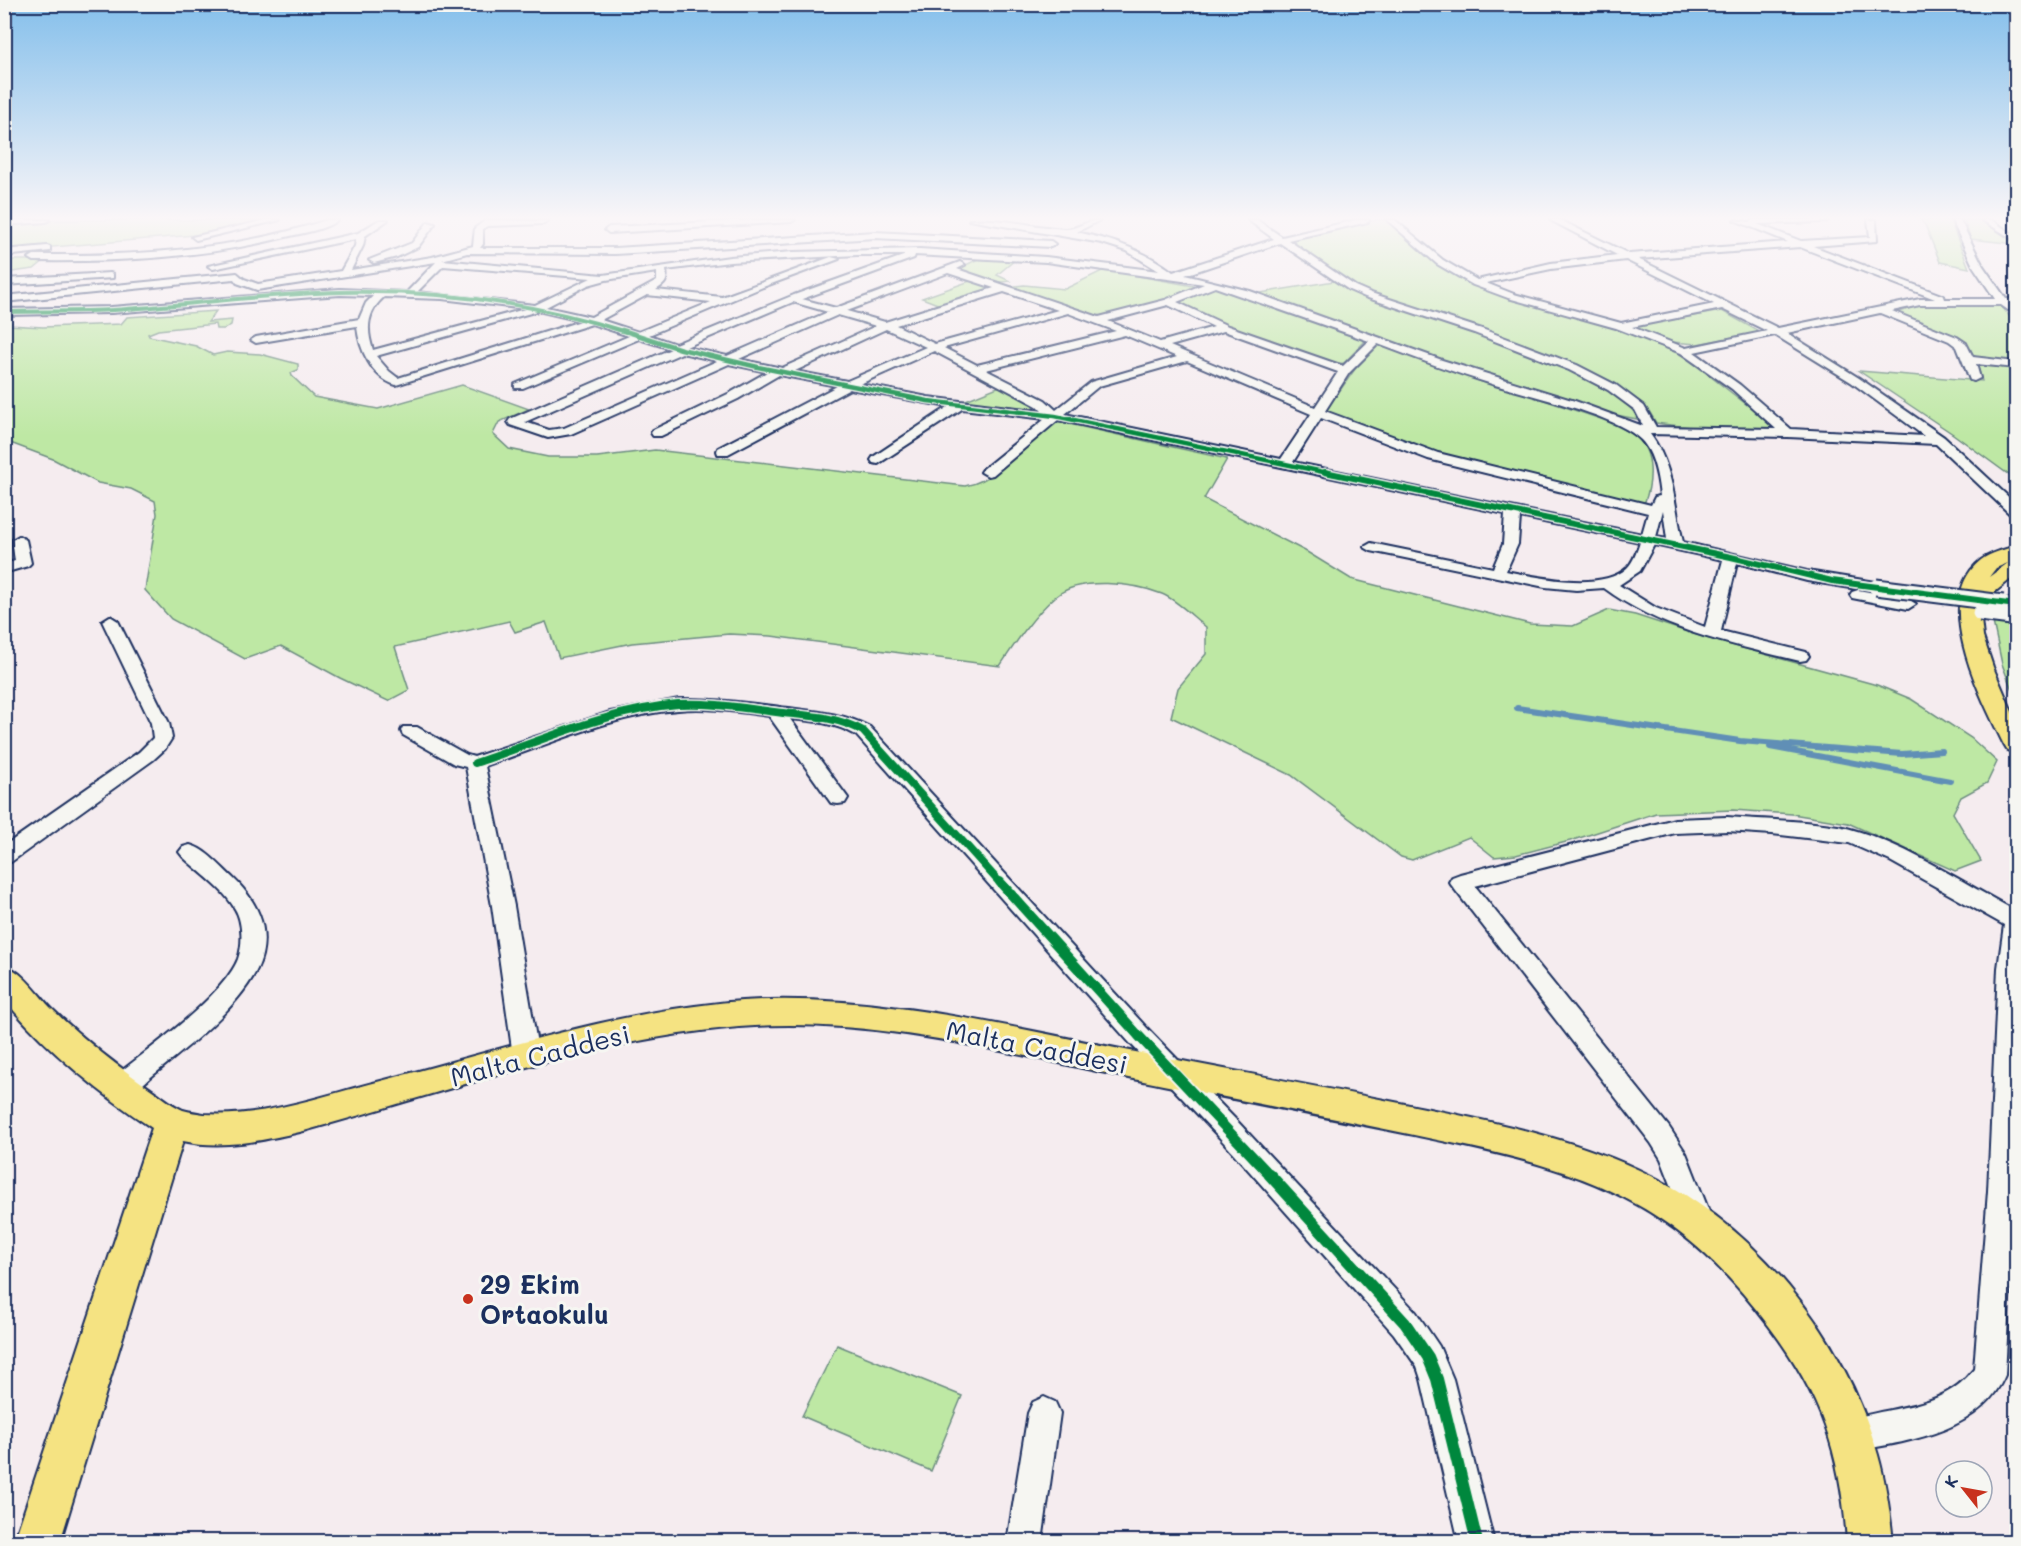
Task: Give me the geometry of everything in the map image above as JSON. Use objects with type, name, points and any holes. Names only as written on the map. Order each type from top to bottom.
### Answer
[{"type":"main road","points":[[2013,555],[1986,565],[1976,577],[1968,611],[1973,637],[1988,686],[2016,746]]},
{"type":"main road","points":[[4,977],[46,1024],[120,1087],[171,1121],[37,1542]]},
{"type":"main road","name":"Malta Caddesi","points":[[171,1121],[186,1126],[207,1128],[261,1124],[624,1033],[744,1014],[802,1013],[875,1018],[939,1027],[1321,1101],[1531,1146],[1599,1167],[1661,1198],[1700,1224],[1729,1249],[1785,1312],[1829,1382],[1853,1435],[1864,1477],[1870,1542]]},
{"type":"street","points":[[4,299],[32,292]]},
{"type":"street","points":[[4,299],[73,292]]},
{"type":"street","points":[[252,298],[255,292]]},
{"type":"street","points":[[4,312],[111,310],[338,292]]},
{"type":"street","points":[[346,292],[410,294],[538,308],[592,321],[678,348],[781,372],[959,405],[1055,416],[1731,557],[1807,576],[2012,611]]},
{"type":"street","points":[[370,354],[519,315],[568,292]]},
{"type":"street","points":[[382,293],[368,304],[362,321],[370,354],[379,371],[396,382],[592,321],[647,292]]},
{"type":"street","points":[[648,292],[723,300]]},
{"type":"street","points":[[519,386],[640,336],[737,292]]},
{"type":"street","points":[[781,292],[887,325],[935,347],[1041,403],[1055,416]]},
{"type":"street","points":[[811,292],[678,348],[514,422],[548,434],[561,433],[839,311],[893,292]]},
{"type":"street","points":[[899,292],[942,307]]},
{"type":"street","points":[[657,433],[781,372],[887,325],[991,292]]},
{"type":"street","points":[[1017,292],[1098,320],[1319,413],[1433,456],[1654,510]]},
{"type":"street","points":[[1098,320],[1169,302],[1194,292]]},
{"type":"street","points":[[1238,292],[1483,377],[1644,429],[1939,440],[1994,489],[2016,513]]},
{"type":"street","points":[[1361,292],[1508,341],[1588,375],[1631,400],[1642,410],[1650,423],[1644,429]]},
{"type":"street","points":[[1501,292],[1620,326],[1685,351],[1736,387],[1788,433]]},
{"type":"street","points":[[1699,292],[1775,330],[1855,380],[2016,492]]},
{"type":"street","points":[[1924,292],[1949,302]]},
{"type":"street","points":[[1996,292],[2016,316]]},
{"type":"street","points":[[1169,302],[1224,328],[1345,371]]},
{"type":"street","points":[[1685,351],[1775,330],[1883,311],[1920,302],[2016,303]]},
{"type":"street","points":[[1620,326],[1725,306]]},
{"type":"street","points":[[723,451],[848,385],[935,347],[1068,310]]},
{"type":"street","points":[[1883,311],[1953,339],[1962,345],[1974,378]]},
{"type":"street","points":[[256,340],[362,321]]},
{"type":"street","points":[[1158,346],[1224,328]]},
{"type":"street","points":[[976,369],[1125,332]]},
{"type":"street","points":[[1284,465],[1345,371],[1376,340]]},
{"type":"street","points":[[988,472],[1055,416],[1101,382],[1186,357]]},
{"type":"street","points":[[1969,360],[2016,365]]},
{"type":"street","points":[[878,460],[959,405]]},
{"type":"street","points":[[1644,429],[1645,436],[1653,449],[1665,491],[1676,546]]},
{"type":"street","points":[[1371,547],[1550,583],[1607,583],[1619,580],[1635,568],[1645,550],[1654,510],[1665,491]]},
{"type":"street","points":[[1497,573],[1508,555],[1514,526],[1512,512]]},
{"type":"street","points":[[1670,521],[1709,548],[1834,589],[1908,604],[2012,611]]},
{"type":"street","points":[[4,569],[23,562],[19,540]]},
{"type":"street","points":[[1712,633],[1731,557]]},
{"type":"street","points":[[1607,583],[1644,609],[1712,633],[1800,656]]},
{"type":"street","points":[[4,857],[162,742],[164,733],[160,723],[110,621]]},
{"type":"street","points":[[410,731],[461,760],[475,763],[620,717],[665,706],[700,705],[775,712],[848,723],[873,739],[1124,1019],[1406,1323],[1420,1343],[1437,1379],[1477,1542]]},
{"type":"street","points":[[775,712],[838,798]]},
{"type":"street","points":[[475,763],[503,906],[526,1056]]},
{"type":"street","points":[[1700,1224],[1672,1153],[1660,1135],[1460,882],[1676,826],[1727,824],[1772,826],[1837,833],[1866,842],[1925,871],[2016,922],[2010,968],[2002,1191],[1989,1375],[1980,1390],[1965,1401],[1935,1415],[1903,1426],[1853,1435]]},
{"type":"street","points":[[120,1087],[173,1044],[218,1002],[237,980],[249,959],[252,932],[246,907],[190,852]]},
{"type":"street","points":[[1024,1542],[1044,1413]]},
{"type":"green space","points":[[939,292],[985,292],[940,305],[922,298]]},
{"type":"green space","points":[[1022,292],[1187,292],[1162,302],[1097,317]]},
{"type":"green space","points":[[1200,292],[1233,292],[1366,340],[1344,363],[1330,364],[1226,327],[1175,302]]},
{"type":"green space","points":[[1356,292],[1459,326],[1554,364],[1595,383],[1624,402],[1637,419],[1616,415],[1523,387],[1254,294]]},
{"type":"green space","points":[[1367,292],[1495,292],[1618,328],[1684,356],[1777,428],[1737,430],[1656,423],[1649,411],[1633,398],[1593,373],[1524,344]]},
{"type":"green space","points":[[1926,303],[2001,306],[2016,324],[2016,364],[1976,357],[1955,337],[1896,313]]},
{"type":"green space","points":[[216,311],[208,322],[232,320],[231,325],[224,329],[216,329],[215,324],[158,330],[148,334],[196,346],[213,355],[227,352],[260,354],[298,364],[298,370],[291,373],[292,376],[314,397],[378,409],[462,385],[529,409],[499,422],[493,434],[509,449],[548,457],[597,457],[655,450],[965,486],[1001,469],[1056,421],[1227,459],[1204,499],[1307,552],[1351,579],[1530,624],[1573,626],[1609,610],[1635,615],[1706,638],[1877,685],[1911,699],[1971,738],[1997,762],[1987,783],[1961,797],[1953,813],[1981,861],[1955,871],[1848,823],[1792,814],[1733,810],[1656,813],[1570,841],[1516,855],[1494,857],[1469,837],[1412,860],[1401,857],[1291,775],[1171,717],[1178,688],[1206,654],[1206,627],[1179,604],[1162,594],[1122,585],[1092,584],[1065,590],[1047,604],[1032,621],[1000,666],[771,636],[729,634],[632,643],[559,658],[546,622],[515,632],[509,621],[395,647],[409,690],[388,701],[281,646],[245,659],[171,619],[145,590],[157,514],[155,501],[131,489],[98,483],[53,459],[5,441],[5,323],[43,327],[121,324],[127,317]]},
{"type":"green space","points":[[1722,311],[1760,332],[1697,344],[1672,342],[1631,327]]},
{"type":"green space","points":[[1379,345],[1601,419],[1628,432],[1642,443],[1649,460],[1649,487],[1644,504],[1435,454],[1324,413],[1355,369]]},
{"type":"green space","points":[[1977,363],[2016,366],[2016,480],[1953,434],[1859,371],[1982,381]]},
{"type":"green space","points":[[1000,386],[1031,402],[1034,408],[961,402]]},
{"type":"green space","points":[[1993,622],[2016,625],[2016,700],[2002,664]]},
{"type":"green space","points":[[837,1345],[962,1396],[931,1471],[802,1416]]},
{"type":"waterway","points":[[1517,708],[1740,741],[1902,754],[1942,751]]},
{"type":"waterway","points":[[1770,747],[1950,781]]},
{"type":"cycle path","points":[[4,312],[111,310],[338,292]]},
{"type":"cycle path","points":[[344,292],[442,296],[538,308],[582,318],[681,349],[758,367],[928,401],[1055,416],[1731,557],[1832,581],[2016,605]]},
{"type":"cycle path","points":[[475,763],[617,716],[679,704],[724,705],[825,718],[845,722],[863,731],[1138,1035],[1228,1129],[1405,1323],[1428,1357],[1437,1379],[1477,1542]]},
{"type":"place","name":"29 Ekim Ortaokulu","points":[[468,1299]]}]
